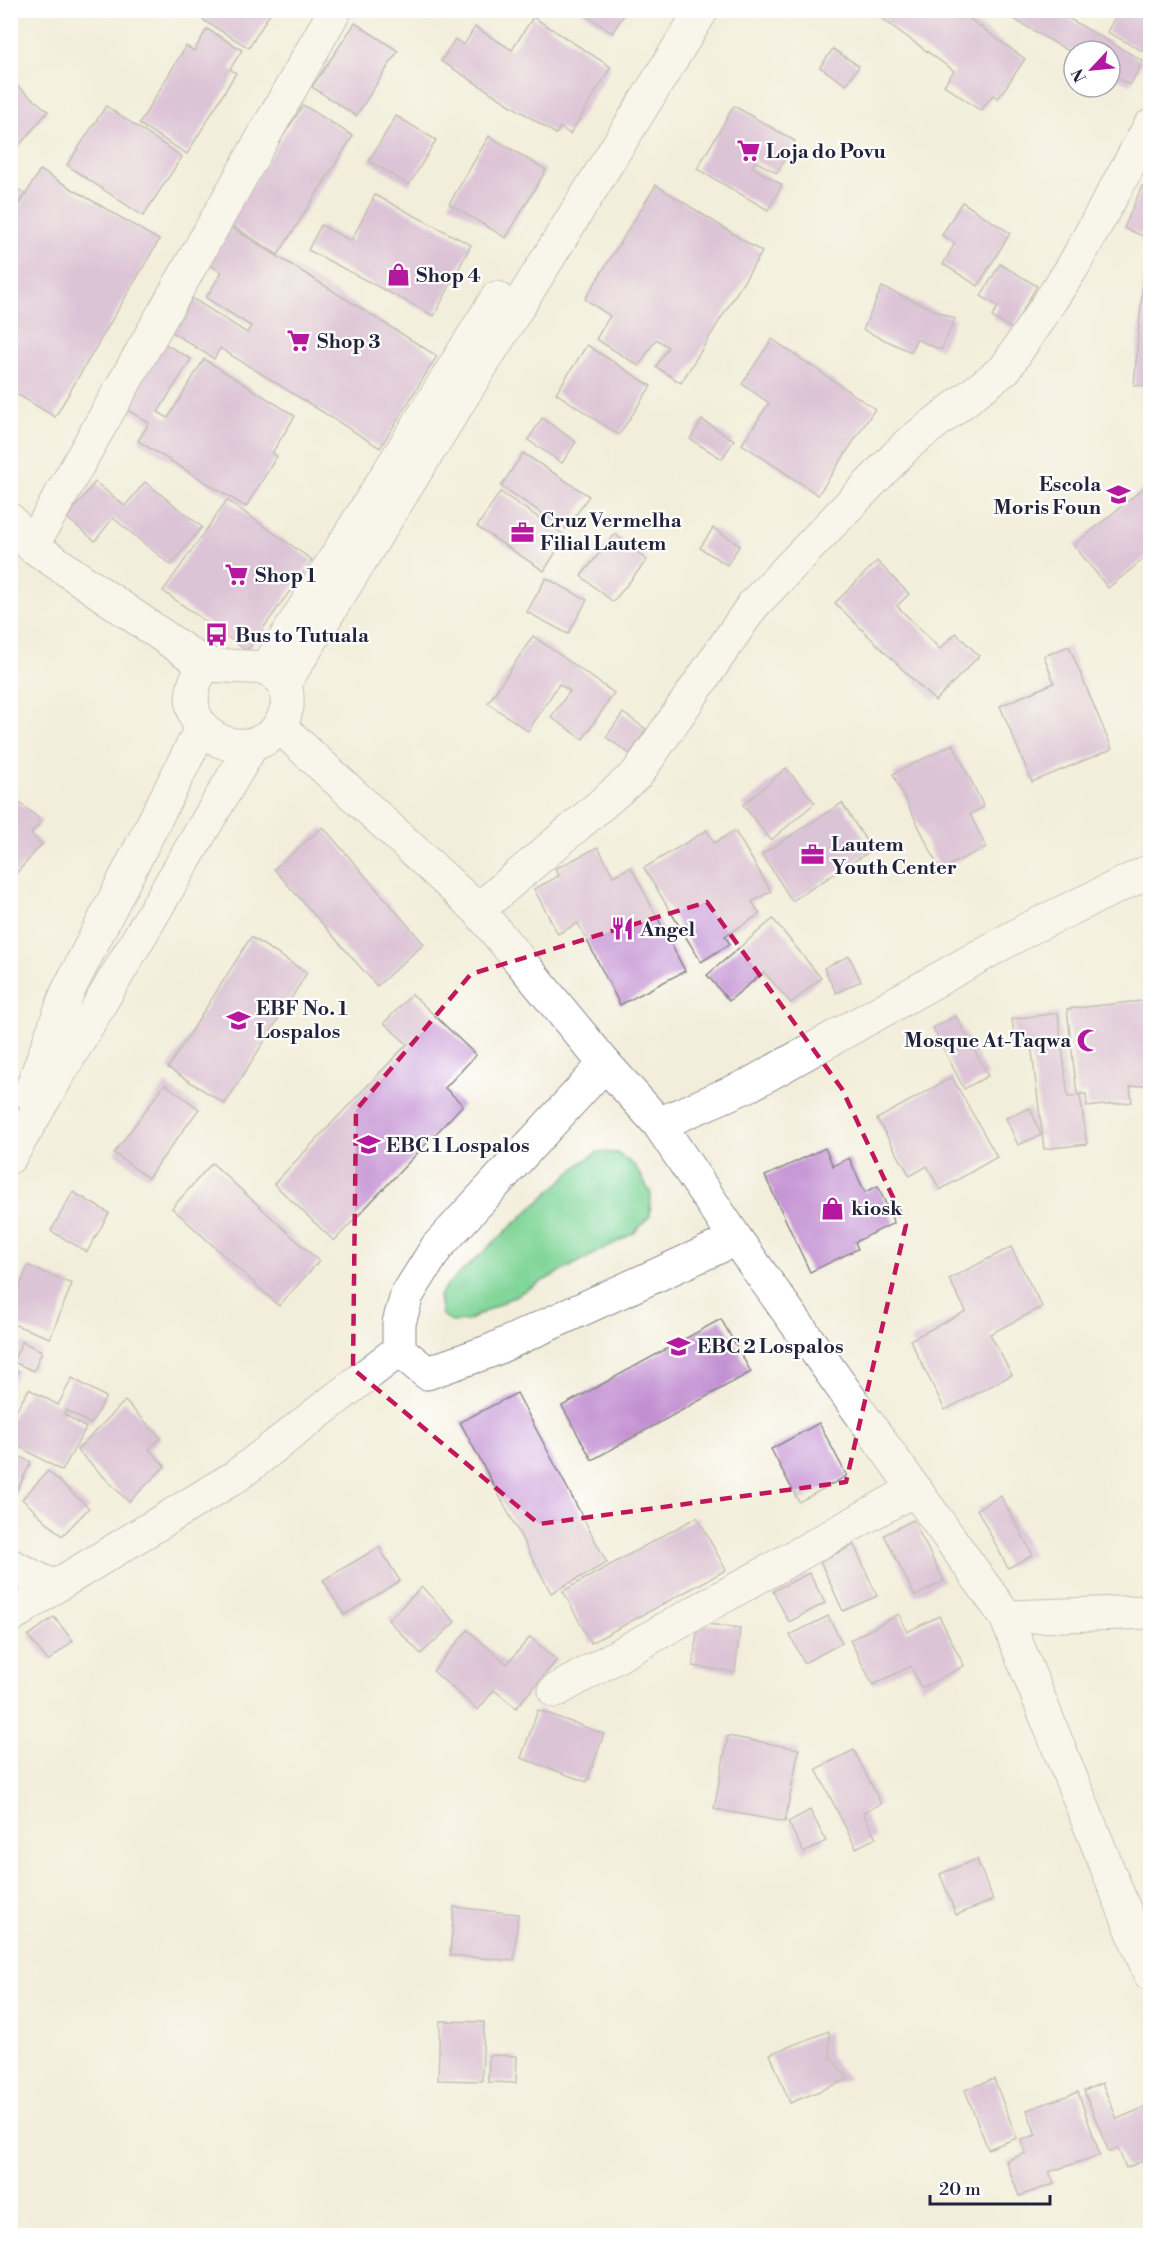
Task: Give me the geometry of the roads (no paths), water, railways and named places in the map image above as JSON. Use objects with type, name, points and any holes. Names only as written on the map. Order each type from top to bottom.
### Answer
[{"type":"street","points":[[32,546],[335,10]]},
{"type":"street","points":[[276,675],[676,10]]},
{"type":"street","points":[[276,675],[702,10]]},
{"type":"street","points":[[478,910],[637,774],[753,605],[908,444],[1005,369],[1072,268],[1150,126]]},
{"type":"street","points":[[10,520],[32,546],[205,665],[276,675]]},
{"type":"street","points":[[205,665],[194,685],[192,707],[202,727],[216,740],[234,746],[252,745],[268,738],[279,726],[287,705],[276,675]]},
{"type":"street","points":[[279,726],[478,910],[605,1064],[659,1124],[736,1239],[1006,1617],[1150,1974]]},
{"type":"street","points":[[10,1146],[67,993],[202,727]]},
{"type":"street","points":[[10,1157],[252,745]]},
{"type":"street","points":[[659,1124],[749,1085],[1030,928],[1150,872]]},
{"type":"street","points":[[399,1350],[399,1323],[407,1295],[437,1247],[605,1064]]},
{"type":"street","points":[[399,1350],[427,1373],[490,1351],[736,1239]]},
{"type":"street","points":[[10,1617],[54,1587],[235,1478],[399,1350]]},
{"type":"street","points":[[555,1691],[915,1490]]},
{"type":"street","points":[[10,1565],[54,1587]]},
{"type":"street","points":[[1006,1617],[1150,1612]]},
{"type":"place","name":"Loja do Povu","points":[[748,151]]},
{"type":"place","name":"Shop 4","points":[[398,275]]},
{"type":"place","name":"Shop 3","points":[[299,341]]},
{"type":"place","name":"Escola Moris Foun","points":[[1119,495]]},
{"type":"place","name":"Cruz Vermelha Filial Lautem","points":[[522,532]]},
{"type":"place","name":"Shop 1","points":[[237,575]]},
{"type":"place","name":"Bus to Tutuala","points":[[217,635]]},
{"type":"place","name":"Lautem Youth Center","points":[[813,855]]},
{"type":"place","name":"Angel","points":[[622,929]]},
{"type":"place","name":"EBF No. 1 Lospalos","points":[[238,1020]]},
{"type":"place","name":"Mosque At-Taqwa","points":[[1089,1040]]},
{"type":"place","name":"EBC 1 Lospalos","points":[[368,1145]]},
{"type":"place","name":"kiosk","points":[[833,1208]]},
{"type":"place","name":"EBC 2 Lospalos","points":[[679,1346]]}]
